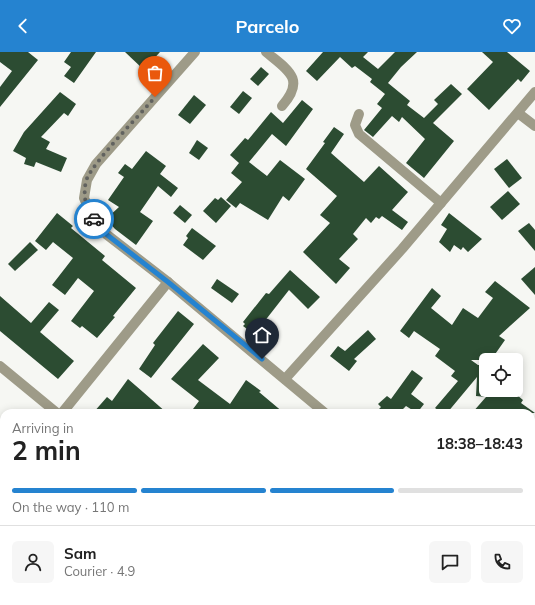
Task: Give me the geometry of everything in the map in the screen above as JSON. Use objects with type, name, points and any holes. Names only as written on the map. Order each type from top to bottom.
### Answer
[{"type":"street","points":[[195,52],[96,164],[87,180],[84,198],[92,216],[106,234],[168,282],[320,409]]},
{"type":"street","points":[[266,52],[291,73],[294,84],[291,96],[282,106]]},
{"type":"street","points":[[285,379],[351,307],[535,92]]},
{"type":"street","points":[[518,113],[535,126]]},
{"type":"street","points":[[359,114],[355,126],[359,134],[441,203]]},
{"type":"street","points":[[65,409],[168,282]]},
{"type":"street","points":[[0,366],[52,409]]},
{"type":"building","points":[[0,52],[28,52],[38,60],[0,107],[0,87],[12,71],[0,62]]},
{"type":"building","points":[[71,52],[96,52],[74,83],[64,76],[71,67],[64,62]]},
{"type":"building","points":[[125,52],[160,52],[144,70]]},
{"type":"building","points":[[323,52],[368,52],[363,57],[378,69],[395,52],[417,52],[401,67],[388,83],[410,101],[407,105],[424,118],[438,104],[434,100],[451,84],[462,94],[433,123],[454,141],[424,178],[406,163],[425,139],[402,117],[399,122],[392,116],[373,137],[364,130],[382,108],[377,104],[385,94],[370,82],[372,79],[355,66],[352,68],[340,57],[317,81],[306,71]]},
{"type":"building","points":[[482,52],[507,52],[530,71],[521,82],[518,79],[489,110],[467,89],[493,62]]},
{"type":"building","points":[[261,67],[269,74],[258,86],[250,79]]},
{"type":"building","points":[[243,91],[252,98],[239,114],[230,107]]},
{"type":"building","points":[[60,92],[76,104],[68,116],[64,113],[41,137],[50,142],[46,149],[67,158],[61,172],[36,162],[34,167],[24,164],[26,158],[13,151],[24,132]]},
{"type":"building","points":[[194,95],[206,105],[190,124],[178,115]]},
{"type":"building","points":[[302,100],[313,109],[286,146],[272,134],[249,162],[267,176],[280,160],[305,179],[289,201],[283,196],[268,220],[240,203],[236,208],[226,200],[242,182],[231,173],[239,163],[230,155],[245,138],[248,140],[271,112],[283,123]]},
{"type":"building","points":[[334,127],[344,134],[331,153],[364,182],[379,166],[408,192],[392,210],[408,222],[402,230],[382,216],[379,219],[376,217],[371,223],[366,218],[353,234],[358,239],[339,259],[350,268],[336,284],[303,252],[330,223],[320,215],[337,196],[306,169],[325,143],[323,142]]},
{"type":"building","points":[[197,140],[208,148],[199,160],[189,153]]},
{"type":"building","points":[[146,151],[166,166],[160,174],[178,188],[171,197],[158,186],[140,212],[153,221],[136,245],[115,229],[106,219],[119,207],[108,200],[124,177],[118,173],[125,164],[132,169]]},
{"type":"building","points":[[507,159],[522,178],[509,188],[494,169]]},
{"type":"building","points":[[508,191],[520,204],[502,220],[490,207]]},
{"type":"building","points":[[221,197],[231,206],[216,223],[203,211],[215,198],[218,200]]},
{"type":"building","points":[[180,205],[192,215],[185,223],[173,213]]},
{"type":"building","points":[[57,213],[73,226],[71,228],[105,256],[102,260],[136,288],[113,316],[115,317],[97,338],[82,326],[80,328],[71,321],[94,291],[78,278],[65,295],[52,285],[73,258],[53,242],[46,250],[35,241]]},
{"type":"building","points":[[449,213],[482,239],[468,252],[463,247],[461,250],[454,245],[450,252],[439,242],[447,229],[441,225]]},
{"type":"building","points":[[529,223],[535,230],[535,251],[518,231]]},
{"type":"building","points":[[192,228],[216,246],[203,260],[183,245],[188,238],[186,236]]},
{"type":"building","points":[[30,242],[38,250],[15,271],[8,264]]},
{"type":"building","points":[[535,267],[535,295],[521,279]]},
{"type":"building","points":[[290,270],[320,297],[308,309],[289,290],[264,322],[261,320],[251,332],[243,326],[245,324],[243,322],[266,293],[269,294]]},
{"type":"building","points":[[217,279],[239,294],[232,303],[211,288]]},
{"type":"building","points":[[495,281],[530,308],[499,336],[505,340],[496,353],[479,353],[479,360],[471,360],[478,365],[479,396],[476,396],[477,377],[450,409],[435,408],[458,381],[451,376],[455,371],[435,356],[440,349],[414,331],[409,338],[400,331],[432,288],[441,296],[431,308],[452,325],[463,308],[478,318],[493,298],[485,292]]},
{"type":"building","points":[[0,296],[31,323],[49,302],[59,310],[40,332],[74,361],[58,379],[0,331]]},
{"type":"building","points":[[178,311],[194,324],[151,378],[139,369],[155,345],[153,343]]},
{"type":"building","points":[[368,330],[376,339],[354,359],[357,361],[349,371],[330,356],[338,346],[345,351]]},
{"type":"building","points":[[203,344],[219,358],[198,380],[230,404],[246,380],[261,391],[259,392],[279,409],[193,409],[199,401],[171,379]]},
{"type":"building","points":[[412,370],[423,378],[411,394],[424,404],[420,409],[411,409],[406,406],[403,409],[379,409],[381,407],[378,404],[387,396],[391,399]]},
{"type":"building","points":[[128,379],[162,409],[96,409],[107,397],[112,401]]},
{"type":"building","points":[[486,397],[519,397],[523,400],[521,403],[529,409],[475,409]]},
{"type":"way so far","points":[[94,219],[84,198],[87,180],[96,164],[155,97]]},
{"type":"route","points":[[94,219],[106,234],[168,282],[262,359]]}]
